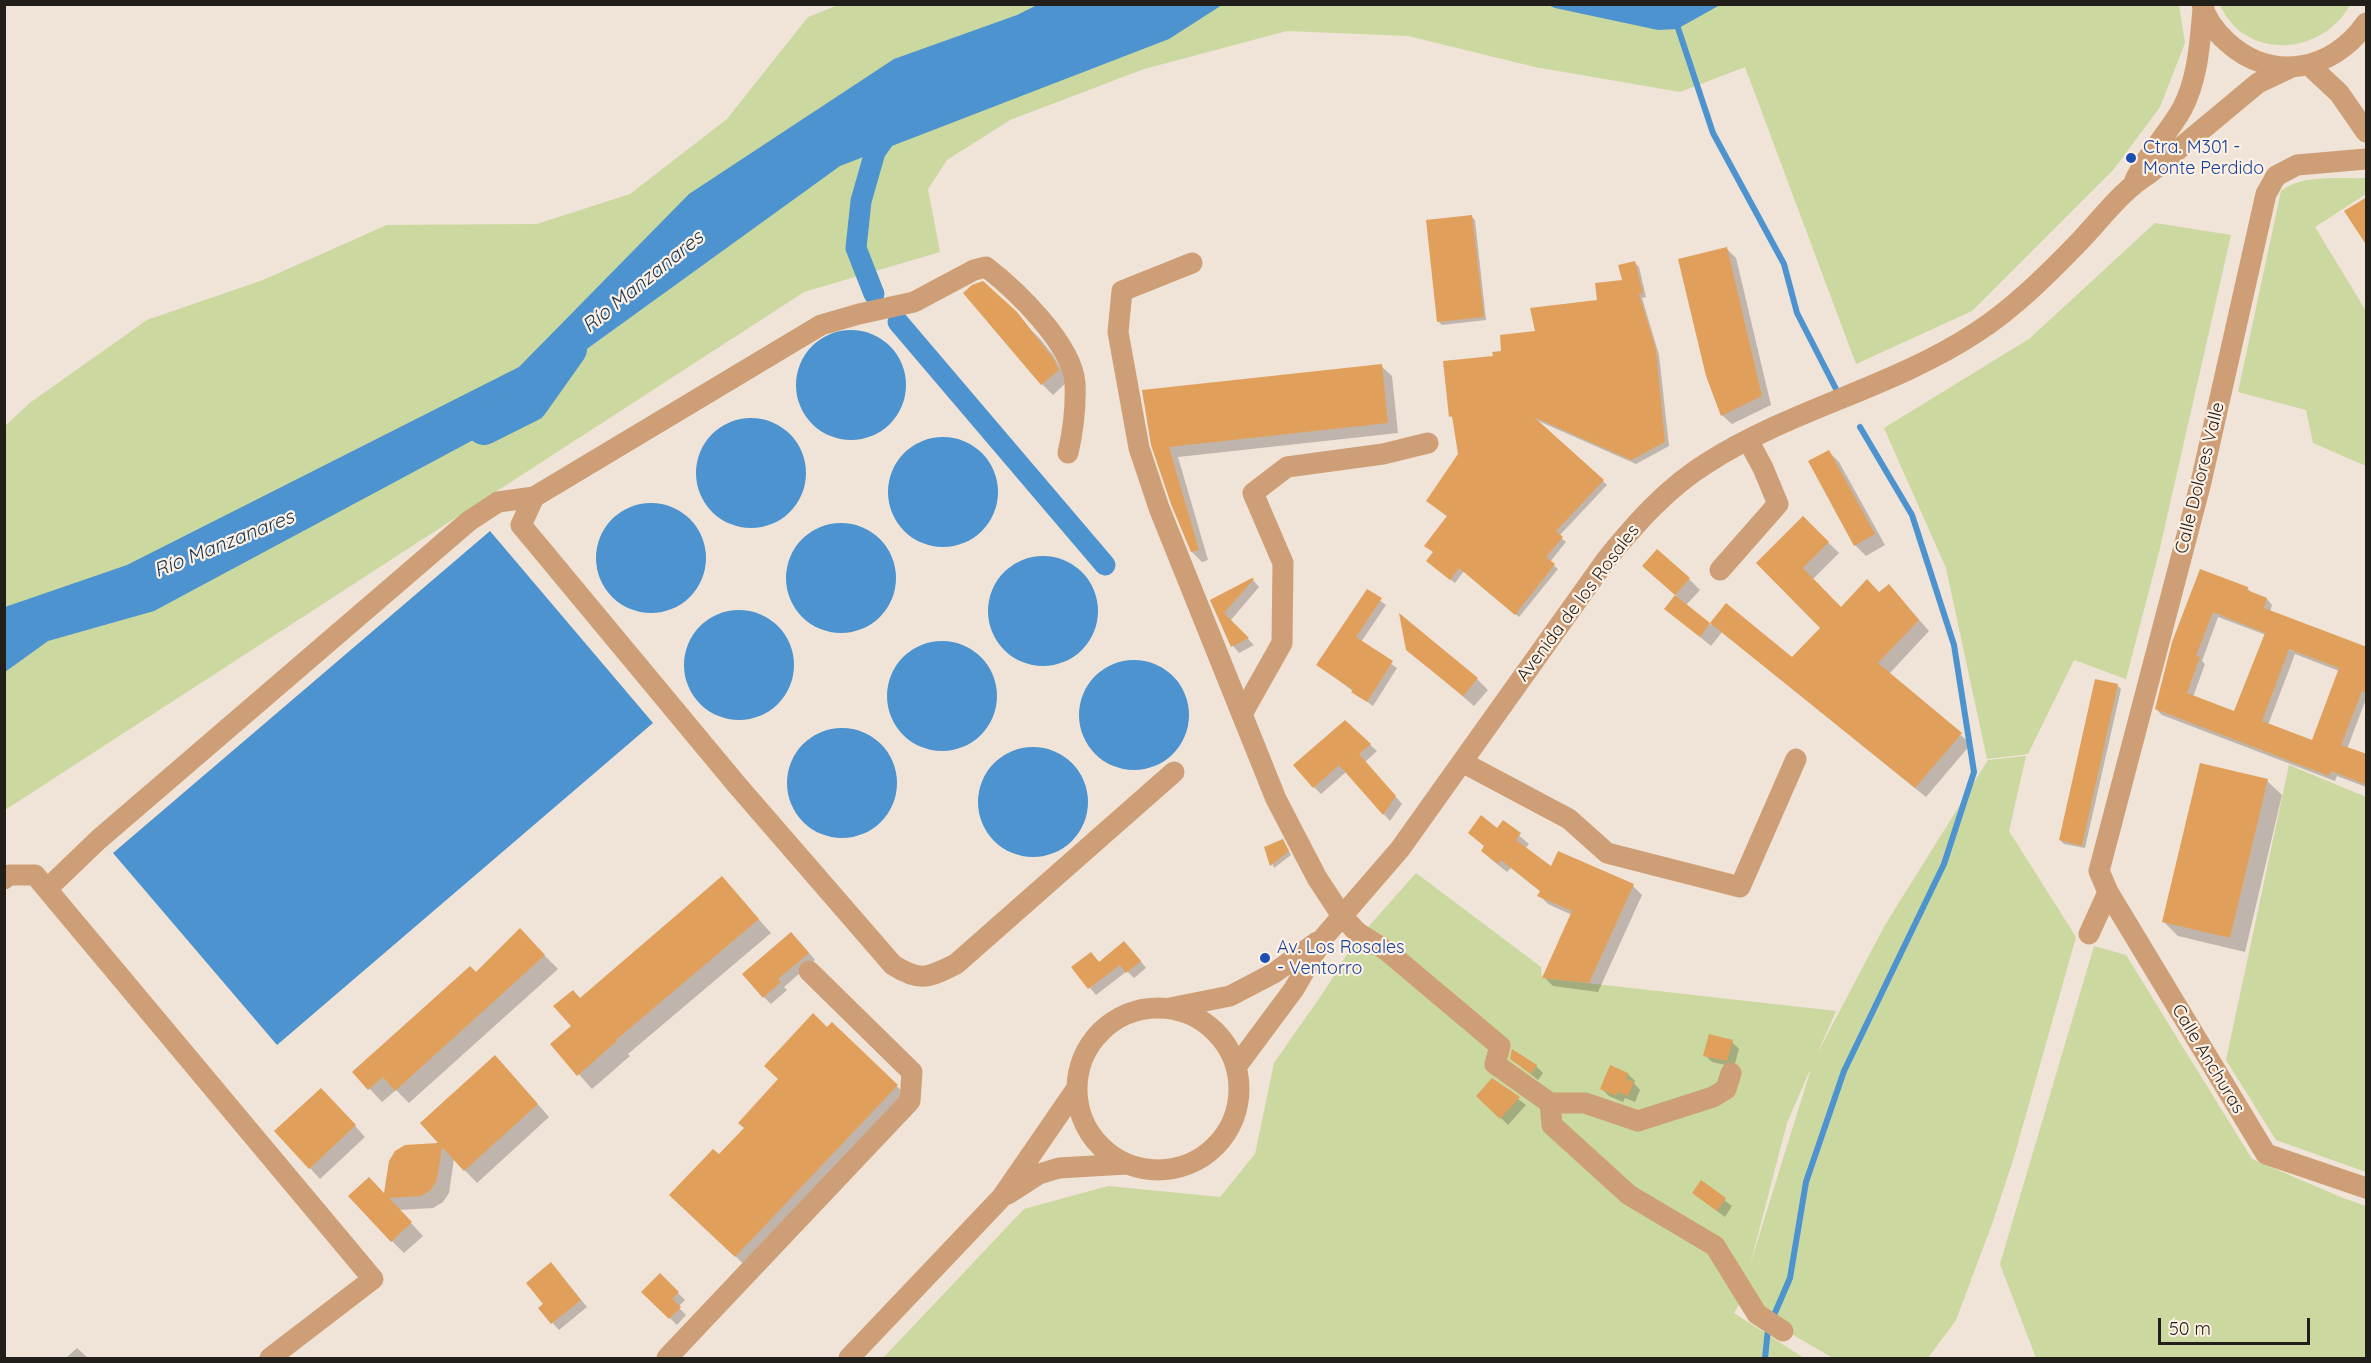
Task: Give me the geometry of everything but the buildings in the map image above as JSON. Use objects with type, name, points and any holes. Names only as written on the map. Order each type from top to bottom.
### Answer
[{"type":"street","points":[[2202,6],[2217,33],[2238,52],[2264,64],[2300,66],[2339,93],[2367,132]]},
{"type":"street","name":"Avenida de los Rosales","points":[[1236,1067],[1294,989],[1324,937],[1400,849],[1606,560],[1637,523],[1667,492],[1707,463],[1748,440],[1887,381],[1947,351],[2009,308],[2077,244],[2133,183],[2142,165],[2182,109],[2192,83],[2199,48],[2202,6]]},
{"type":"street","name":"Avenida de los Rosales","points":[[2133,183],[2150,173],[2258,83],[2300,66],[2334,56],[2355,39],[2367,23]]},
{"type":"street","name":"Calle Dolores Valle","points":[[2099,871],[2201,482],[2266,194],[2276,176],[2297,165],[2367,159]]},
{"type":"street","points":[[1192,263],[1122,291],[1118,332],[1139,448],[1159,508],[1276,799],[1317,878],[1342,916],[1357,932],[1387,951],[1500,1046],[1495,1064],[1550,1103],[1586,1103],[1638,1121],[1713,1097],[1726,1089],[1731,1073]]},
{"type":"street","points":[[47,889],[98,840],[469,521],[498,502],[534,496],[821,325],[914,302],[974,270],[986,267],[1006,282],[1065,350],[1075,382],[1072,435],[1068,453]]},
{"type":"street","points":[[1720,570],[1778,504],[1748,440]]},
{"type":"street","points":[[1242,714],[1282,643],[1283,563],[1253,493],[1287,467],[1383,454],[1428,443]]},
{"type":"street","points":[[520,525],[534,496]]},
{"type":"street","points":[[498,502],[520,525],[893,965],[911,976],[934,975],[956,964],[1174,772]]},
{"type":"street","points":[[1461,762],[1569,819],[1607,853],[1740,887],[1796,759]]},
{"type":"street","name":"Calle Anchuras","points":[[2099,871],[2108,892],[2266,1154],[2367,1188]]},
{"type":"street","points":[[4,879],[9,875],[35,875],[373,1279],[270,1359]]},
{"type":"street","points":[[2090,934],[2108,892]]},
{"type":"street","name":"Avenida de los Rosales","points":[[1170,1009],[1230,996],[1274,974],[1324,937]]},
{"type":"street","points":[[667,1359],[910,1101],[912,1072],[809,971]]},
{"type":"street","points":[[1002,1197],[1038,1174],[1059,1168],[1126,1164],[1151,1170],[1177,1168],[1201,1158],[1221,1141],[1234,1118],[1239,1093],[1236,1067],[1227,1046],[1211,1028],[1192,1015],[1170,1009],[1142,1009],[1116,1019],[1095,1037],[1082,1061],[1077,1088],[1080,1112],[1090,1134],[1106,1152],[1126,1164]]},
{"type":"street","points":[[849,1359],[1002,1197],[1077,1088]]},
{"type":"street","points":[[1550,1103],[1552,1125],[1629,1195],[1715,1246],[1757,1314],[1783,1331]]},
{"type":"street","points":[[841,1359],[873,1333]]},
{"type":"green space","points":[[841,4],[2179,5],[2185,43],[2160,107],[2114,169],[1972,311],[1856,364],[1745,67],[1680,92],[1535,67],[1408,36],[1287,31],[1144,69],[1010,120],[947,160],[928,189],[940,252],[804,292],[5,810],[5,426],[31,402],[147,320],[263,280],[387,225],[537,224],[630,194],[727,119],[808,17]]},
{"type":"green space","points":[[2220,5],[2350,5],[2337,22],[2321,34],[2303,42],[2284,45],[2265,43],[2247,36],[2232,23]]},
{"type":"green space","points":[[2366,178],[2366,194],[2315,227],[2366,311],[2366,466],[2313,443],[2306,410],[2238,392],[2281,191],[2310,180]]},
{"type":"green space","points":[[2155,223],[2231,235],[2159,552],[2126,679],[2074,660],[2028,754],[1987,759],[1946,568],[1884,428],[2029,339]]},
{"type":"green space","points":[[2026,756],[2009,831],[2076,937],[2014,1157],[1992,1224],[1956,1320],[1928,1358],[1833,1358],[1739,1304],[1734,1313],[1804,1358],[883,1358],[1024,1209],[1108,1186],[1220,1197],[1255,1154],[1274,1063],[1325,990],[1354,943],[1416,873],[1541,967],[1542,978],[1836,1011],[1817,1054],[1885,925],[1988,760]],"holes":[[[1810,1072],[1750,1265],[1787,1123]]]},
{"type":"green space","points":[[2289,765],[2366,797],[2366,1172],[2276,1140],[2226,1060]]},
{"type":"green space","points":[[2094,946],[2126,955],[2252,1159],[2366,1206],[2366,1358],[2036,1358],[2000,1264]]},
{"type":"water","points":[[1039,4],[1222,5],[1169,39],[840,166],[555,372],[518,416],[154,611],[48,641],[5,672],[5,607],[127,565],[519,367],[689,194],[894,59],[1017,15]]},
{"type":"water","points":[[1548,5],[1720,5],[1677,29],[1658,30]]},
{"type":"water","points":[[851,330],[872,334],[890,346],[902,364],[906,385],[902,406],[890,424],[872,436],[851,440],[830,436],[812,424],[800,406],[796,385],[800,364],[812,346],[830,334]]},
{"type":"water","points":[[751,418],[772,422],[790,434],[802,452],[806,473],[802,494],[790,512],[772,524],[751,528],[730,524],[712,512],[700,494],[696,473],[700,452],[712,434],[730,422]]},
{"type":"water","points":[[943,437],[964,441],[982,453],[994,471],[998,492],[994,513],[982,531],[964,543],[943,547],[922,543],[904,531],[892,513],[888,492],[892,471],[904,453],[922,441]]},
{"type":"water","points":[[651,503],[672,507],[690,519],[702,537],[706,558],[702,579],[690,597],[672,609],[651,613],[630,609],[612,597],[600,579],[596,558],[600,537],[612,519],[630,507]]},
{"type":"water","points":[[841,523],[862,527],[880,539],[892,557],[896,578],[892,599],[880,617],[862,629],[841,633],[820,629],[802,617],[790,599],[786,578],[790,557],[802,539],[820,527]]},
{"type":"water","points":[[490,531],[653,723],[277,1045],[113,853]]},
{"type":"water","points":[[1043,556],[1064,560],[1082,572],[1094,590],[1098,611],[1094,632],[1082,650],[1064,662],[1043,666],[1022,662],[1004,650],[992,632],[988,611],[992,590],[1004,572],[1022,560]]},
{"type":"water","points":[[739,610],[760,614],[778,626],[790,644],[794,665],[790,686],[778,704],[760,716],[739,720],[718,716],[700,704],[688,686],[684,665],[688,644],[700,626],[718,614]]},
{"type":"water","points":[[942,641],[963,645],[981,657],[993,675],[997,696],[993,717],[981,735],[963,747],[942,751],[921,747],[903,735],[891,717],[887,696],[891,675],[903,657],[921,645]]},
{"type":"water","points":[[1134,660],[1155,664],[1173,676],[1185,694],[1189,715],[1185,736],[1173,754],[1155,766],[1134,770],[1113,766],[1095,754],[1083,736],[1079,715],[1083,694],[1095,676],[1113,664]]},
{"type":"water","points":[[842,728],[863,732],[881,744],[893,762],[897,783],[893,804],[881,822],[863,834],[842,838],[821,834],[803,822],[791,804],[787,783],[791,762],[803,744],[821,732]]},
{"type":"water","points":[[1033,747],[1054,751],[1072,763],[1084,781],[1088,802],[1084,823],[1072,841],[1054,853],[1033,857],[1012,853],[994,841],[982,823],[978,802],[982,781],[994,763],[1012,751]]},
{"type":"waterway","points":[[1676,22],[1713,133],[1784,264],[1797,313],[1836,389]]},
{"type":"waterway","points":[[874,294],[856,248],[861,201],[875,152],[892,128]]},
{"type":"waterway","points":[[898,322],[1105,565]]},
{"type":"waterway","name":"Río Manzanares","points":[[484,427],[530,404],[569,349]]},
{"type":"waterway","points":[[1765,1358],[1768,1329],[1790,1278],[1806,1182],[1844,1071],[1944,864],[1974,772],[1954,645],[1912,515],[1860,427]]},
{"type":"place","name":"Ctra. M301 - Monte Perdido","points":[[2131,158]]},
{"type":"place","name":"Av. Los Rosales - Ventorro","points":[[1265,958]]}]
